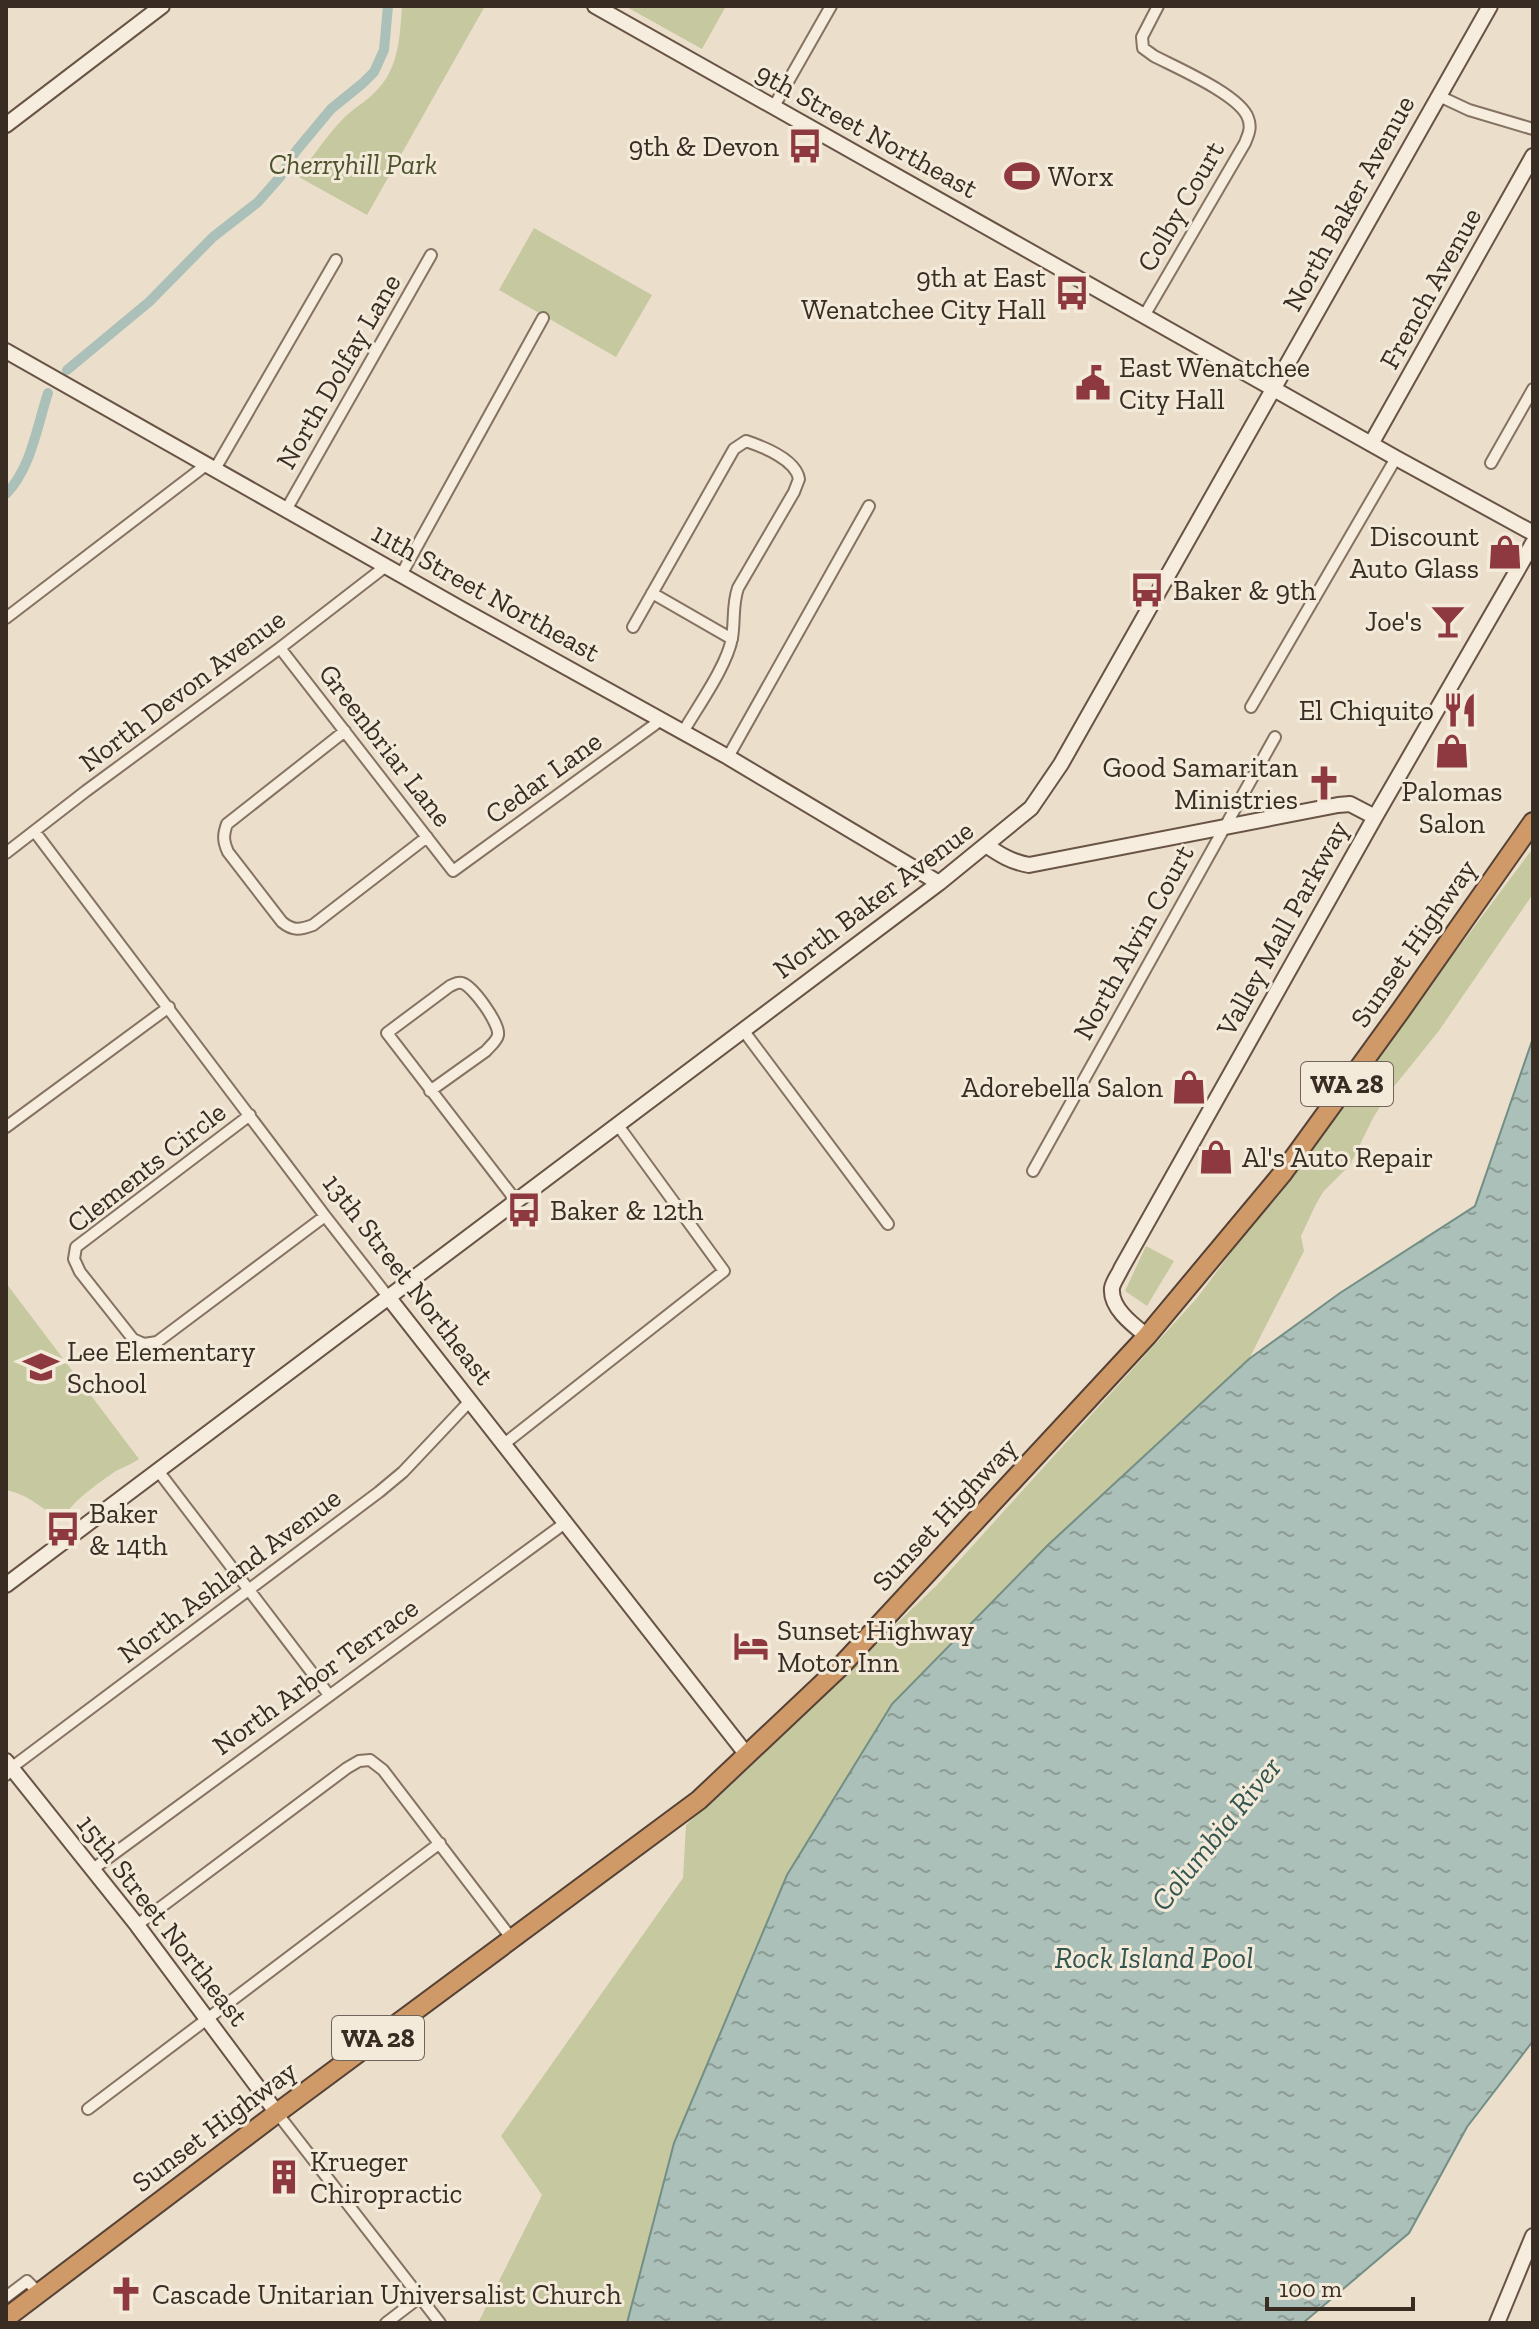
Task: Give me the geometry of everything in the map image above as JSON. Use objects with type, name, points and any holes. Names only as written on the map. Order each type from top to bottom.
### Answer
[{"type":"highway","name":"Sunset Highway","points":[[6,2318],[699,1800],[841,1666],[1147,1336],[1282,1174],[1533,822]]},
{"type":"main road","points":[[6,125],[146,11],[162,6]]},
{"type":"main road","name":"9th Street Northeast","points":[[595,6],[1533,533]]},
{"type":"main road","name":"North Baker Avenue","points":[[6,1585],[939,883],[1031,808],[1061,764],[1490,6]]},
{"type":"main road","name":"French Avenue","points":[[1371,444],[1533,156]]},
{"type":"main road","name":"11th Street Northeast","points":[[6,351],[728,757],[939,883]]},
{"type":"main road","name":"Valley Mall Parkway","points":[[1147,1336],[1128,1321],[1115,1304],[1112,1288],[1375,817],[1533,543]]},
{"type":"main road","points":[[986,845],[1017,863],[1029,865],[1338,805],[1350,804],[1375,817]]},
{"type":"main road","name":"13th Street Northeast","points":[[389,1298],[747,1755]]},
{"type":"main road","name":"15th Street Northeast","points":[[8,1768],[137,1925],[277,2113]]},
{"type":"main road","points":[[1497,2323],[1533,2236]]},
{"type":"street","points":[[773,108],[831,6]]},
{"type":"street","name":"Colby Court","points":[[1144,316],[1249,132],[1248,118],[1243,109],[1228,96],[1146,51],[1141,44],[1142,37],[1158,6]]},
{"type":"street","points":[[1439,96],[1469,110],[1533,129]]},
{"type":"street","name":"North Dolfay Lane","points":[[286,510],[431,255]]},
{"type":"street","points":[[6,618],[210,467],[336,260]]},
{"type":"street","points":[[401,575],[543,318]]},
{"type":"street","points":[[1491,463],[1533,389]]},
{"type":"street","points":[[633,627],[734,449],[746,441],[794,467],[799,479],[794,492],[738,588],[734,598],[732,639],[716,675],[683,732]]},
{"type":"street","points":[[1251,707],[1396,458]]},
{"type":"street","points":[[728,757],[869,506]]},
{"type":"street","name":"North Devon Avenue","points":[[6,853],[386,566]]},
{"type":"street","points":[[652,593],[732,639]]},
{"type":"street","name":"Greenbriar Lane","points":[[280,648],[453,871]]},
{"type":"street","name":"Cedar Lane","points":[[453,871],[661,720]]},
{"type":"street","points":[[345,731],[227,824],[223,834],[224,844],[246,876],[282,922],[298,930],[313,925],[427,837]]},
{"type":"street","name":"North Alvin Court","points":[[1033,1171],[1275,737]]},
{"type":"street","name":"13th Street Northeast","points":[[35,832],[389,1298]]},
{"type":"street","points":[[430,1091],[486,1051],[498,1035],[492,1018],[466,984],[458,982],[450,986],[387,1033],[430,1091],[517,1202]]},
{"type":"street","points":[[6,1127],[169,1007]]},
{"type":"street","points":[[743,1030],[888,1224]]},
{"type":"street","name":"Clements Circle","points":[[250,1115],[76,1247],[74,1259],[80,1272],[133,1339],[144,1344],[157,1342],[325,1216]]},
{"type":"street","points":[[504,1444],[724,1271],[617,1124]]},
{"type":"street","name":"North Ashland Avenue","points":[[8,1768],[250,1590],[403,1472],[470,1401]]},
{"type":"street","points":[[159,1472],[329,1695]]},
{"type":"street","name":"North Arbor Terrace","points":[[93,1869],[565,1523]]},
{"type":"street","points":[[137,1925],[347,1768],[359,1761],[370,1760],[383,1770],[512,1939]]},
{"type":"street","points":[[88,2109],[440,1843]]},
{"type":"street","points":[[277,2113],[440,2323]]},
{"type":"street","points":[[6,2297],[27,2281],[39,2293]]},
{"type":"street","points":[[386,2323],[420,2297]]},
{"type":"green space","name":"Cherryhill Park","points":[[402,6],[485,6],[367,215],[297,176],[340,122],[374,94],[385,80],[397,50]]},
{"type":"green space","points":[[625,6],[726,6],[702,49]]},
{"type":"green space","points":[[534,228],[652,295],[616,357],[499,290]]},
{"type":"green space","points":[[1533,848],[1533,894],[1438,1032],[1388,1094],[1350,1165],[1323,1192],[1301,1236],[1304,1251],[1249,1359],[1048,1545],[892,1704],[787,1875],[674,2143],[627,2323],[478,2323],[542,2195],[501,2136],[683,1878],[686,1825],[937,1585],[1197,1298]]},
{"type":"green space","points":[[1146,1246],[1174,1261],[1147,1306],[1125,1291]]},
{"type":"green space","name":"Lee Elementary School","points":[[6,1283],[139,1459],[86,1493],[63,1520],[23,1496],[6,1490]]},
{"type":"water","name":"Rock Island Pool","points":[[1533,1038],[1533,2041],[1467,2127],[1409,2233],[1303,2323],[627,2323],[674,2143],[787,1875],[892,1704],[1048,1545],[1249,1359],[1340,1293],[1475,1206]]},
{"type":"waterway","points":[[67,370],[149,302],[213,237],[258,202],[331,109],[374,72],[384,50],[388,6]]},
{"type":"waterway","points":[[6,494],[15,484],[27,460],[48,393]]},
{"type":"place","name":"9th & Devon","points":[[805,146]]},
{"type":"place","name":"Worx","points":[[1022,176]]},
{"type":"place","name":"9th at East Wenatchee City Hall","points":[[1072,293]]},
{"type":"place","name":"East Wenatchee City Hall","points":[[1093,383]]},
{"type":"place","name":"Discount Auto Glass","points":[[1505,552]]},
{"type":"place","name":"Baker & 9th","points":[[1147,590]]},
{"type":"place","name":"Joe's","points":[[1448,621]]},
{"type":"place","name":"El Chiquito","points":[[1460,710]]},
{"type":"place","name":"Palomas Salon","points":[[1452,751]]},
{"type":"place","name":"Good Samaritan Ministries","points":[[1324,783]]},
{"type":"place","name":"Adorebella Salon","points":[[1189,1087]]},
{"type":"place","name":"Al's Auto Repair","points":[[1216,1157]]},
{"type":"place","name":"Baker & 12th","points":[[524,1210]]},
{"type":"place","name":"Lee Elementary School","points":[[41,1367]]},
{"type":"place","name":"Baker & 14th","points":[[63,1529]]},
{"type":"place","name":"Sunset Highway Motor Inn","points":[[751,1646]]},
{"type":"place","name":"Krueger Chiropractic","points":[[284,2177]]},
{"type":"place","name":"Cascade Unitarian Universalist Church","points":[[126,2294]]},
{"type":"water label","name":"Columbia River","points":[[1216,1834]]}]
